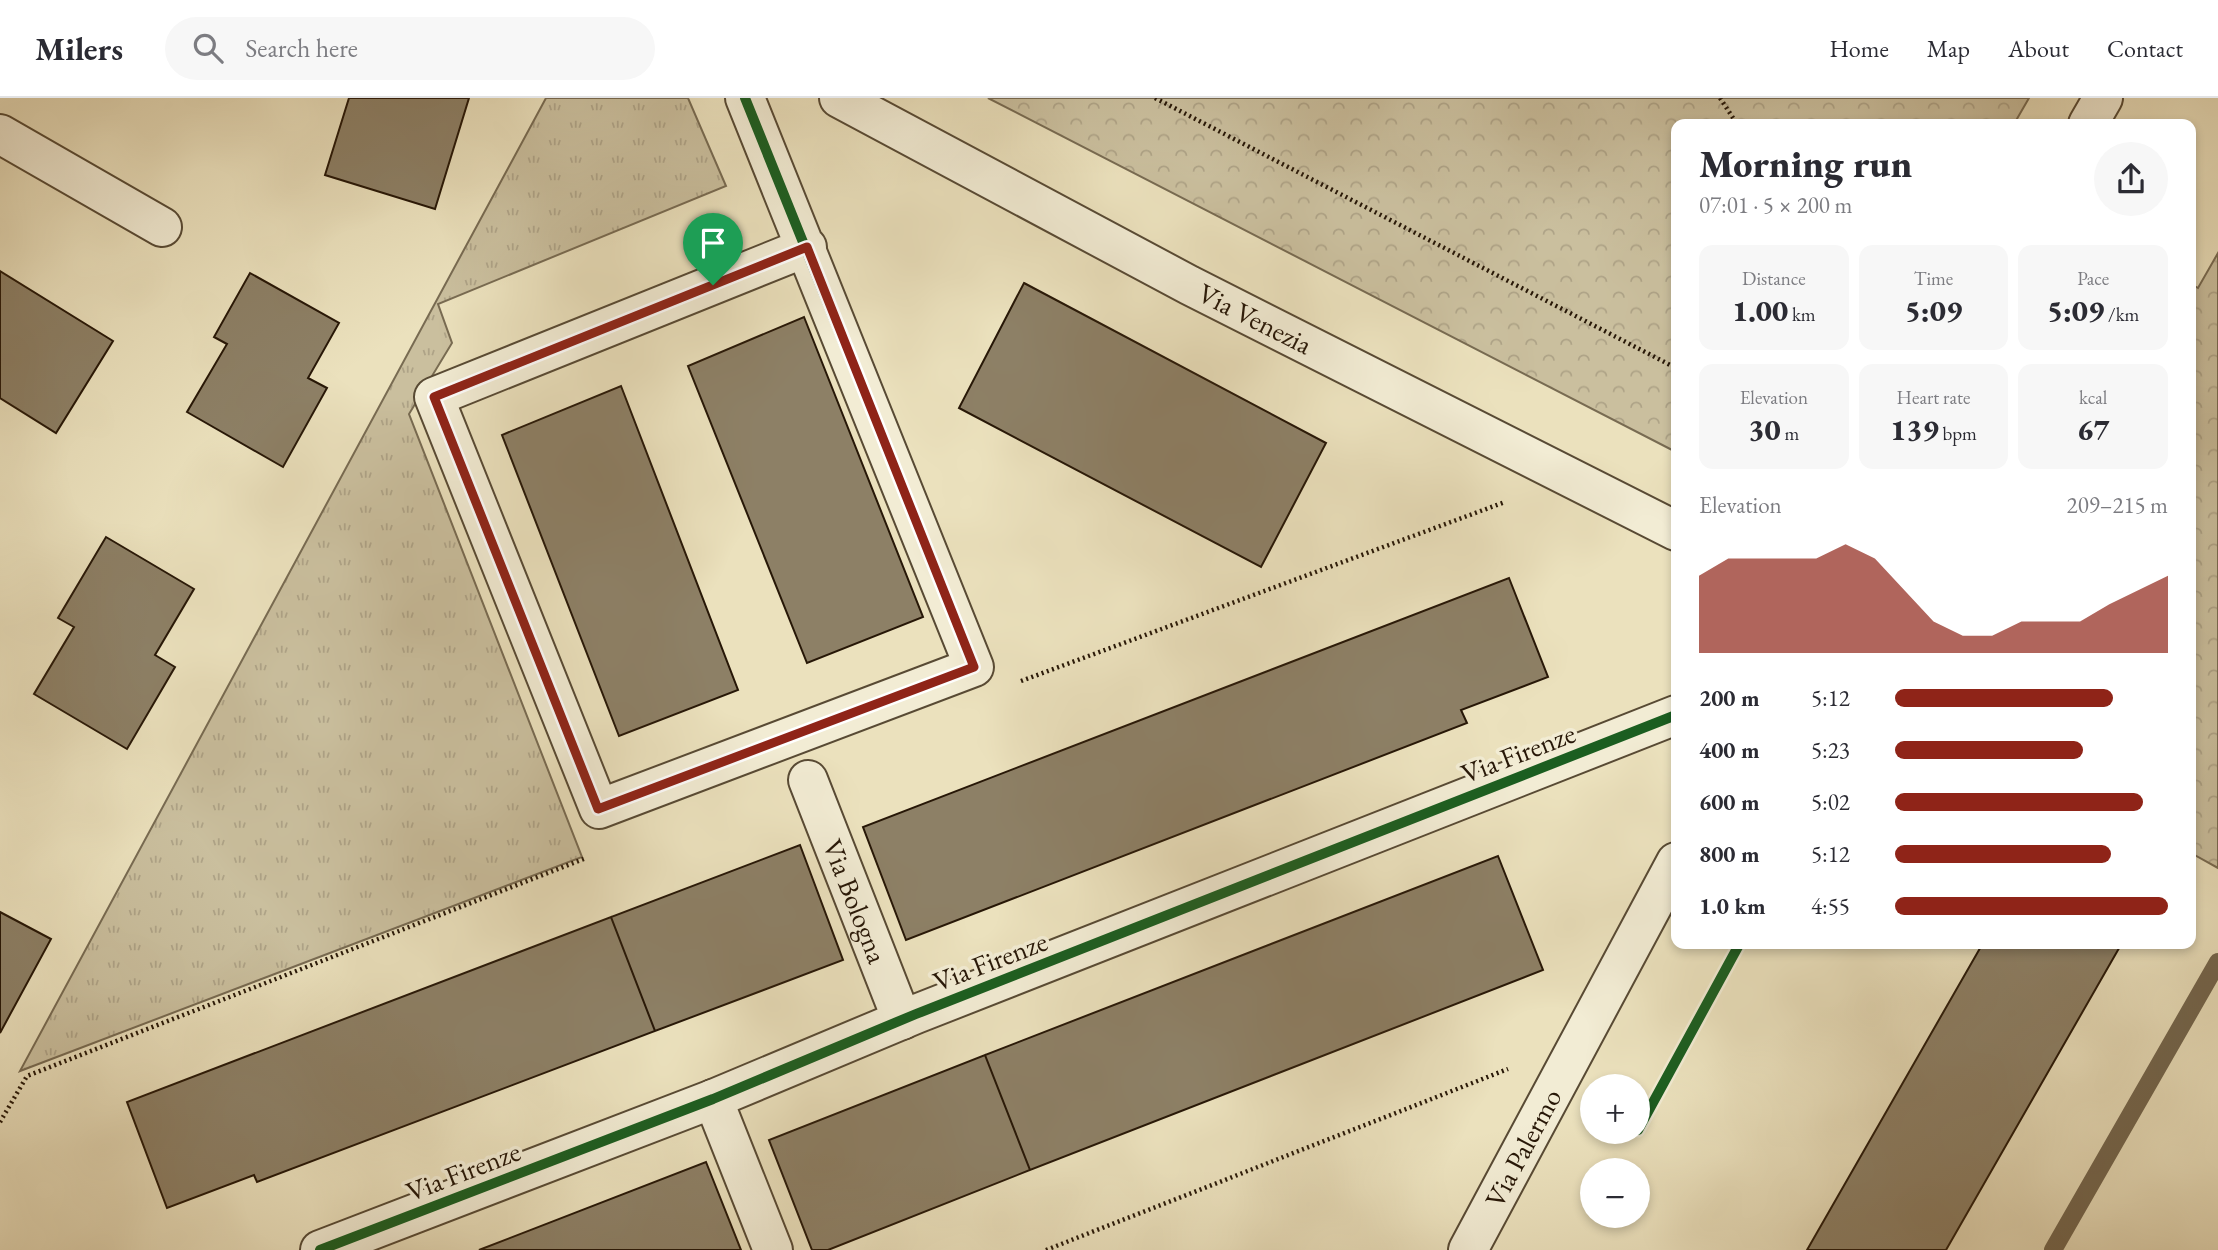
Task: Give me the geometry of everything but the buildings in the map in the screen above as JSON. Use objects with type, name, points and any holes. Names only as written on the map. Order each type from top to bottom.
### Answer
[{"type":"street","points":[[745,98],[807,247],[974,667],[792,738],[598,809],[434,397],[807,247]]},
{"type":"street","name":"Via Venezia","points":[[839,98],[1189,285],[1671,528]]},
{"type":"street","points":[[2091,119],[2103,98]]},
{"type":"street","points":[[0,134],[162,226]]},
{"type":"street","name":"Via Firenze","points":[[320,1250],[713,1099],[902,1020],[1671,717]]},
{"type":"street","name":"Via Bologna","points":[[808,780],[902,1020]]},
{"type":"street","name":"Via Palermo","points":[[1468,1250],[1671,871]]},
{"type":"street","points":[[713,1099],[774,1250]]},
{"type":"path","points":[[1155,98],[1671,365]]},
{"type":"path","points":[[1720,98],[1734,119]]},
{"type":"path","points":[[1011,685],[1572,477]]},
{"type":"path","points":[[0,1122],[27,1076],[600,853]]},
{"type":"path","points":[[1046,1250],[1581,1040]]},
{"type":"green space","points":[[546,98],[688,98],[726,186],[438,304],[452,343],[409,414],[582,857],[20,1071]]},
{"type":"green space","points":[[988,98],[2029,98],[2017,119],[1671,119],[1671,449]]},
{"type":"green space","points":[[2218,253],[2218,868],[2196,856],[2196,287],[2198,288]]},
{"type":"waterway","points":[[2053,1250],[2218,962]]},
{"type":"cycle path","points":[[745,98],[974,667],[599,809],[434,397],[807,247]]},
{"type":"cycle path","points":[[320,1250],[713,1099],[916,1014],[1671,717]]},
{"type":"cycle path","points":[[1650,1108],[1737,949]]},
{"type":"route","points":[[807,247],[974,667],[792,738],[598,809],[434,397],[713,285],[807,247]]}]
